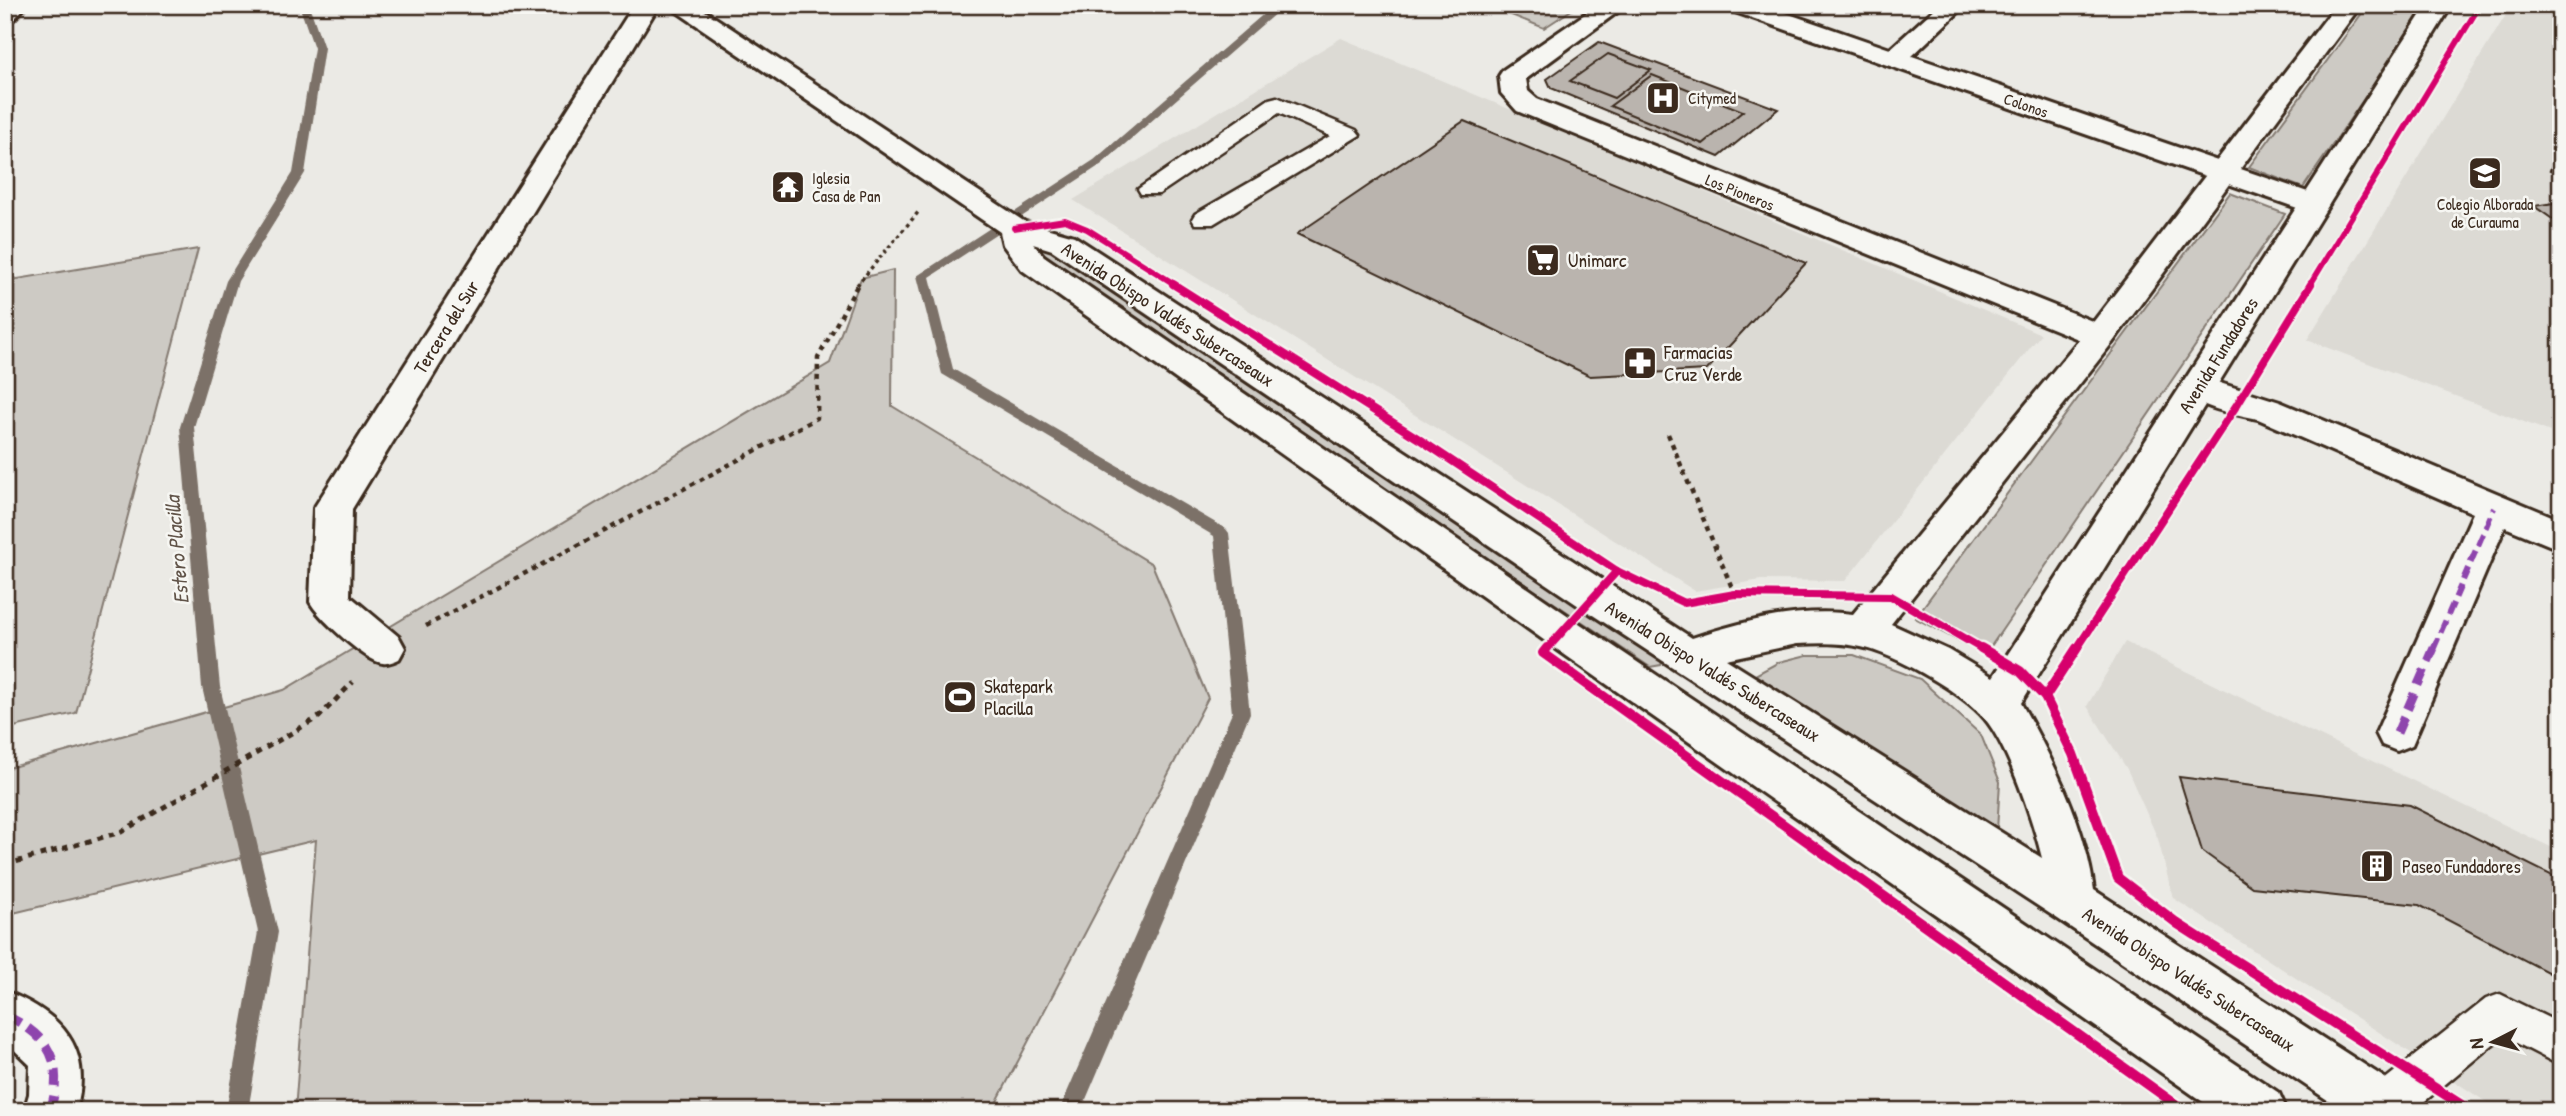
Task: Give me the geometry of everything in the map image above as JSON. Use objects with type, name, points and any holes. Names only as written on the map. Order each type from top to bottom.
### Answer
[{"type":"street","points":[[5,14],[15,5]]},
{"type":"street","name":"Tercera del Sur","points":[[385,648],[330,601],[333,508],[647,5]]},
{"type":"street","points":[[679,5],[944,184],[1014,228]]},
{"type":"street","name":"Los Pioneros","points":[[1615,5],[1513,76],[1516,93],[1527,105],[2100,337]]},
{"type":"street","name":"Colonos","points":[[1738,5],[2314,204]]},
{"type":"street","points":[[1894,60],[1954,5]]},
{"type":"street","points":[[1863,631],[2100,337],[2225,174],[2349,5]]},
{"type":"street","name":"Avenida Fundadores","points":[[1998,705],[2440,5]]},
{"type":"street","name":"Avenida Obispo Valdés Subercaseaux","points":[[1014,228],[1063,243],[1596,597],[2072,902],[2387,1109]]},
{"type":"street","name":"Avenida Obispo Valdés Subercaseaux","points":[[1014,228],[1018,245],[1033,263],[1550,624],[2261,1111]]},
{"type":"street","points":[[2197,387],[2238,403],[2268,410],[2561,536]]},
{"type":"street","points":[[2397,733],[2494,508]]},
{"type":"street","points":[[1689,655],[1732,640],[1805,629],[1863,631],[1931,659],[1998,705],[2045,790],[2069,866],[2072,902]]},
{"type":"street","points":[[5,1015],[27,1024],[46,1040],[55,1068],[50,1111]]},
{"type":"lane","points":[[1150,189],[1277,104],[1348,135],[1204,219]]},
{"type":"lane","points":[[2387,1109],[2500,1013],[2561,1046]]},
{"type":"path","points":[[5,865],[121,832],[319,717],[385,648],[817,418],[818,358],[861,278],[944,184]]},
{"type":"path","points":[[1668,435],[1731,594],[1753,637]]},
{"type":"path","points":[[1731,594],[1748,594]]},
{"type":"shaded area","points":[[1486,5],[1579,5],[1544,28]]},
{"type":"shaded area","points":[[2368,5],[2428,5],[2303,188],[2249,167]]},
{"type":"shaded area","name":"Colegio Alborada de Curauma","points":[[2512,5],[2561,5],[2561,436],[2307,340]]},
{"type":"shaded area","points":[[1341,38],[2041,334],[1845,581],[1761,580],[1695,591],[1073,200]]},
{"type":"shaded area","points":[[2230,193],[2285,214],[1985,655],[1915,618]]},
{"type":"shaded area","points":[[1049,247],[1663,659],[1661,665],[1650,667],[1303,436],[1038,251]]},
{"type":"shaded area","points":[[198,249],[76,713],[5,729],[5,281]]},
{"type":"shaded area","points":[[893,270],[892,406],[1152,564],[1208,698],[992,1111],[295,1111],[316,840],[5,915],[5,769],[284,690],[830,363],[861,278]]},
{"type":"shaded area","points":[[2125,642],[2561,852],[2561,1111],[2500,1111],[2173,898],[2158,839],[2127,769],[2087,706]]},
{"type":"shaded area","points":[[1807,655],[1854,655],[1920,679],[1981,735],[2000,782],[1997,830],[1755,675],[1779,662]]},
{"type":"building","name":"Citymed","points":[[1599,42],[1778,109],[1719,157],[1551,88],[1547,79]]},
{"type":"building","points":[[1608,54],[1651,70],[1614,98],[1570,81]]},
{"type":"building","points":[[1652,75],[1743,111],[1703,144],[1610,106]]},
{"type":"building","points":[[1464,121],[1806,263],[1707,370],[1590,376],[1297,234]]},
{"type":"building","points":[[2561,145],[2561,173],[2550,170]]},
{"type":"building","points":[[2561,202],[2561,225],[2534,206]]},
{"type":"building","name":"Paseo Fundadores","points":[[2179,777],[2410,805],[2561,880],[2561,979],[2419,905],[2252,887],[2202,851]]},
{"type":"waterway","name":"Estero Placilla","points":[[237,1111],[268,932],[211,687],[187,427],[232,281],[299,173],[319,48],[304,5]]},
{"type":"waterway","points":[[1070,1111],[1241,713],[1221,533],[947,371],[923,276],[1098,162],[1280,5]]},
{"type":"marked path","points":[[2397,733],[2494,508]]},
{"type":"marked path","points":[[5,1015],[33,1031],[50,1052],[57,1079],[50,1111]]},
{"type":"cycle path","points":[[2045,697],[2238,403],[2480,5]]},
{"type":"cycle path","points":[[1014,228],[1065,220],[1087,229],[1419,439],[1617,571],[1684,603],[1735,594],[1891,596],[2020,671],[2045,697],[2073,754],[2118,878],[2178,924],[2471,1111]]},
{"type":"cycle path","points":[[1617,571],[1543,653],[2185,1111]]},
{"type":"place","name":"Citymed","points":[[1663,98]]},
{"type":"place","name":"Colegio Alborada de Curauma","points":[[2485,173]]},
{"type":"place","name":"Iglesia Casa de Pan","points":[[788,187]]},
{"type":"place","name":"Unimarc","points":[[1543,260]]},
{"type":"place","name":"Farmacias Cruz Verde","points":[[1640,363]]},
{"type":"place","name":"Skatepark Placilla","points":[[960,697]]},
{"type":"place","name":"Paseo Fundadores","points":[[2377,866]]}]
